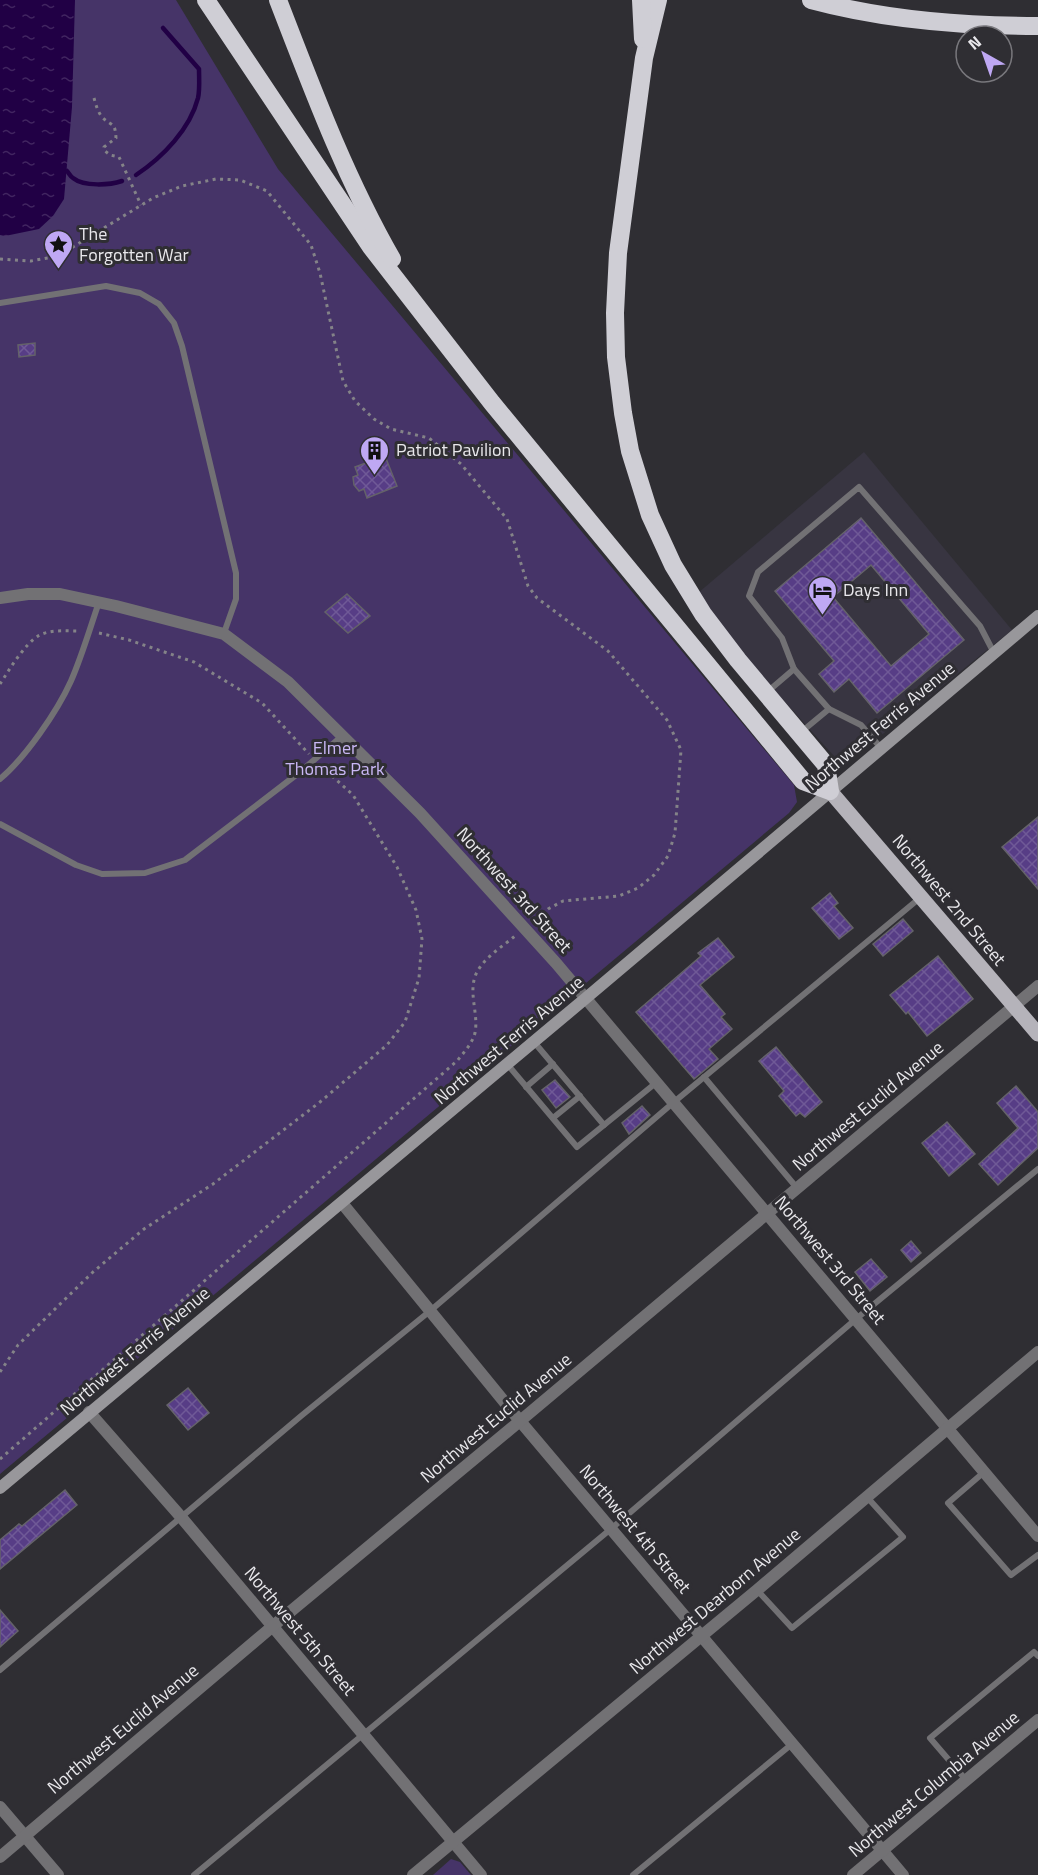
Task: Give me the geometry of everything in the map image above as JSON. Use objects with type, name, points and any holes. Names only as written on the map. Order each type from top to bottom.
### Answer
[{"type":"highway","points":[[206,0],[371,247],[492,404],[802,780],[830,791]]},
{"type":"highway","points":[[278,0],[347,172],[381,239],[426,317]]},
{"type":"highway","points":[[641,0],[644,58]]},
{"type":"highway","points":[[658,0],[644,58],[618,253],[615,313],[616,357],[630,451],[650,515],[673,565],[703,615],[826,765],[830,791]]},
{"type":"highway","points":[[811,0],[863,12],[941,23],[1038,26]]},
{"type":"main road","name":"Northwest 2nd Street","points":[[830,791],[1038,1034]]},
{"type":"street","name":"Northwest 3rd Street","points":[[0,598],[28,594],[60,594],[224,634],[288,682],[420,813],[586,998],[1038,1536]]},
{"type":"street","name":"Northwest Ferris Avenue","points":[[0,1488],[534,1042],[1038,616]]},
{"type":"street","name":"Northwest Euclid Avenue","points":[[0,1857],[1038,987]]},
{"type":"street","name":"Northwest 4th Street","points":[[342,1203],[520,1421],[903,1875]]},
{"type":"street","name":"Northwest Dearborn Avenue","points":[[413,1875],[757,1590],[1038,1352]]},
{"type":"street","name":"Northwest 5th Street","points":[[89,1412],[181,1517],[481,1875]]},
{"type":"street","name":"Northwest Columbia Avenue","points":[[853,1875],[1038,1720]]},
{"type":"street","points":[[0,1807],[58,1875]]},
{"type":"lane","points":[[0,303],[106,286],[140,293],[159,304],[174,323],[182,346],[236,573],[236,599],[224,634]]},
{"type":"lane","points":[[880,748],[861,724],[829,709],[794,669],[782,638],[749,596],[758,572],[859,487],[980,626],[994,653]]},
{"type":"lane","points":[[0,779],[41,731],[66,690],[99,602]]},
{"type":"lane","points":[[766,693],[794,669]]},
{"type":"lane","points":[[799,733],[829,709]]},
{"type":"lane","points":[[0,824],[76,865],[102,874],[145,873],[185,860],[315,760],[342,736]]},
{"type":"lane","points":[[0,1670],[922,896]]},
{"type":"lane","points":[[534,1042],[604,1125]]},
{"type":"lane","points":[[507,1064],[578,1147],[657,1082]]},
{"type":"lane","points":[[526,1087],[553,1064]]},
{"type":"lane","points":[[704,1077],[797,1188]]},
{"type":"lane","points":[[553,1118],[580,1096]]},
{"type":"lane","points":[[194,1875],[612,1528],[856,1319],[1038,1170]]},
{"type":"lane","points":[[983,1473],[948,1503],[1011,1575],[1038,1555]]},
{"type":"lane","points":[[757,1590],[792,1628],[903,1537],[866,1496]]},
{"type":"lane","points":[[966,1780],[930,1738],[1034,1652],[1038,1656]]},
{"type":"lane","points":[[633,1875],[793,1743]]},
{"type":"path","points":[[94,98],[100,114],[114,123],[115,127],[116,138],[104,147],[105,151],[119,157],[141,206]]},
{"type":"path","points":[[0,684],[15,660],[38,636],[57,631],[89,631],[129,640],[194,662],[262,703],[315,760],[353,795],[397,867],[416,910],[422,939],[419,978],[405,1022],[387,1045],[320,1102],[213,1184],[144,1229],[93,1272],[18,1345],[0,1372]]},
{"type":"shaded area","points":[[864,452],[1012,630],[843,766],[730,641],[698,593]]},
{"type":"green space","name":"Elmer Thomas Park","points":[[0,0],[176,0],[278,169],[794,785],[797,802],[789,813],[0,1474]]},
{"type":"green space","points":[[451,1859],[460,1862],[471,1875],[433,1875]]},
{"type":"water","points":[[0,0],[75,0],[72,107],[64,199],[53,216],[39,229],[5,236],[0,235]]},
{"type":"building","points":[[35,343],[35,355],[19,357],[18,345]]},
{"type":"building","name":"Patriot Pavilion","points":[[385,456],[397,486],[367,498],[364,489],[359,491],[354,485],[353,477],[358,475],[355,467]]},
{"type":"building","name":"Days Inn","points":[[861,518],[964,640],[877,713],[849,679],[834,692],[819,674],[834,661],[775,591]],"holes":[[[871,565],[929,634],[891,666],[833,597]]]},
{"type":"building","points":[[347,594],[370,616],[348,633],[325,612]]},
{"type":"building","points":[[1038,817],[1038,889],[1002,847]]},
{"type":"building","points":[[830,893],[838,903],[834,906],[853,928],[839,939],[812,908]]},
{"type":"building","points":[[903,919],[913,931],[883,956],[873,944]]},
{"type":"building","points":[[718,938],[734,957],[700,985],[725,1014],[721,1017],[732,1029],[709,1049],[718,1059],[694,1079],[636,1012],[701,956],[698,953]]},
{"type":"building","points":[[938,956],[973,999],[927,1036],[908,1012],[906,1014],[890,995]]},
{"type":"building","points":[[776,1047],[822,1102],[805,1117],[800,1113],[796,1116],[779,1096],[784,1091],[759,1061]]},
{"type":"building","points":[[555,1080],[570,1097],[556,1108],[542,1090]]},
{"type":"building","points":[[1016,1086],[1038,1112],[1038,1148],[998,1185],[979,1164],[1018,1128],[997,1103]]},
{"type":"building","points":[[642,1106],[650,1115],[629,1134],[622,1123]]},
{"type":"building","points":[[947,1122],[975,1154],[949,1176],[922,1143]]},
{"type":"building","points":[[911,1241],[921,1253],[911,1262],[901,1250]]},
{"type":"building","points":[[871,1259],[887,1277],[870,1291],[855,1272]]},
{"type":"building","points":[[188,1388],[209,1413],[188,1430],[167,1405]]},
{"type":"building","points":[[65,1490],[77,1505],[0,1569],[0,1540],[19,1524],[22,1526]]},
{"type":"building","points":[[0,1610],[18,1631],[0,1647]]},
{"type":"waterway","points":[[136,175],[156,160],[174,141],[189,121],[198,98],[199,69],[163,28]]},
{"type":"waterway","points":[[67,171],[73,178],[84,183],[104,184],[122,181]]},
{"type":"place","name":"The Forgotten War","points":[[58,270]]},
{"type":"place","name":"Patriot Pavilion","points":[[375,476]]},
{"type":"place","name":"Days Inn","points":[[822,616]]}]
